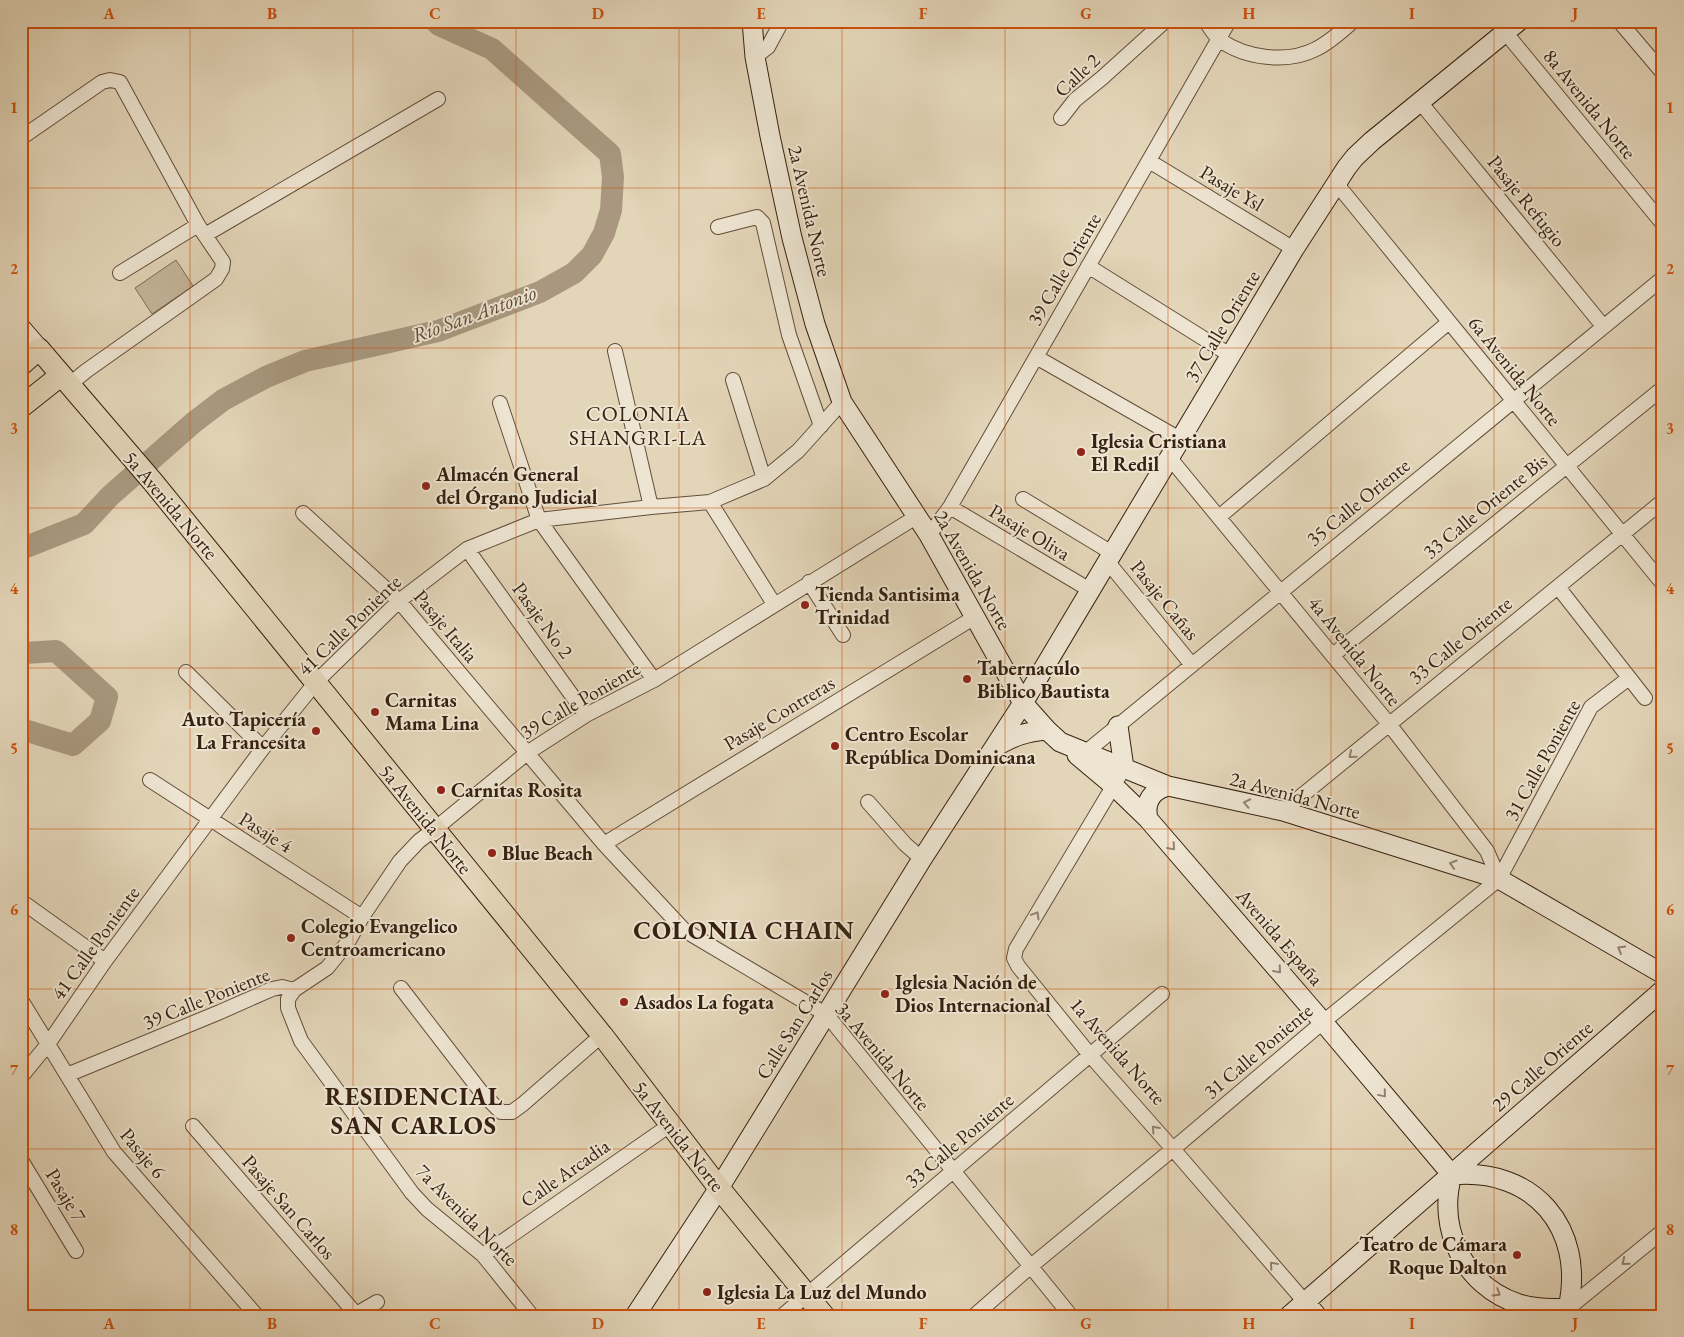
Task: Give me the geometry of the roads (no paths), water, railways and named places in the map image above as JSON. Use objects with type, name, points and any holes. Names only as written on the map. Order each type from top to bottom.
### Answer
[{"type":"main road","name":"2a Avenida Norte","points":[[752,21],[755,57],[792,238],[815,324],[842,402],[929,535],[1022,703],[1054,736]]},
{"type":"main road","name":"37 Calle Oriente","points":[[1022,703],[1294,249],[1354,157],[1512,27]]},
{"type":"main road","name":"5a Avenida Norte","points":[[21,328],[153,482],[316,682],[602,1035],[719,1188],[824,1316]]},
{"type":"main road","points":[[21,365],[38,349]]},
{"type":"main road","points":[[21,407],[65,381]]},
{"type":"main road","name":"Calle San Carlos","points":[[635,1316],[719,1188],[922,859],[1022,703]]},
{"type":"main road","points":[[1118,726],[1124,768]]},
{"type":"main road","points":[[994,747],[1028,732],[1054,736]]},
{"type":"main road","name":"Avenida España","points":[[1054,736],[1082,755],[1148,818],[1452,1175]]},
{"type":"main road","name":"2a Avenida Norte","points":[[1082,755],[1124,768],[1168,786],[1283,811],[1499,879],[1663,974]]},
{"type":"main road","points":[[1148,818],[1146,811],[1150,797],[1161,788],[1168,786]]},
{"type":"main road","name":"29 Calle Oriente","points":[[1289,1316],[1311,1309],[1452,1175],[1663,990]]},
{"type":"main road","points":[[1468,1174],[1500,1178],[1522,1188],[1542,1203],[1561,1229],[1572,1260],[1572,1284],[1567,1313],[1518,1304],[1496,1293],[1477,1278],[1467,1266],[1452,1237],[1447,1205],[1448,1189],[1452,1175],[1468,1174]]},
{"type":"street","points":[[755,57],[768,47],[782,21]]},
{"type":"street","name":"Calle 2","points":[[1061,118],[1075,100],[1165,21]]},
{"type":"street","points":[[1205,21],[1219,39],[1252,54],[1272,57],[1306,53],[1316,49],[1353,21]]},
{"type":"street","name":"39 Calle Oriente","points":[[929,535],[950,507],[1229,21]]},
{"type":"street","points":[[1619,21],[1663,73]]},
{"type":"street","name":"8a Avenida Norte","points":[[1512,27],[1663,224]]},
{"type":"street","points":[[21,138],[102,82],[110,80],[120,82],[201,230],[223,262],[222,269],[216,279],[86,371],[65,381]]},
{"type":"street","points":[[120,273],[438,99]]},
{"type":"street","name":"Pasaje Refugio","points":[[1420,102],[1603,326]]},
{"type":"street","name":"Pasaje Ysl","points":[[1150,161],[1294,249]]},
{"type":"street","name":"6a Avenida Norte","points":[[1336,183],[1663,584]]},
{"type":"street","points":[[718,227],[756,217],[763,223],[789,335],[821,426]]},
{"type":"street","points":[[1088,266],[1230,355]]},
{"type":"street","name":"35 Calle Oriente","points":[[1082,755],[1663,278]]},
{"type":"street","points":[[1218,517],[1449,322]]},
{"type":"street","points":[[615,351],[651,507]]},
{"type":"street","points":[[1036,357],[1180,439]]},
{"type":"street","points":[[733,380],[764,479]]},
{"type":"street","name":"33 Calle Oriente Bis","points":[[1333,655],[1663,388]]},
{"type":"street","name":"41 Calle Poniente","points":[[21,1077],[48,1044],[105,961],[263,748],[316,682],[400,601],[467,549],[539,520],[710,502],[764,479],[798,451],[842,402]]},
{"type":"street","points":[[500,403],[539,520],[654,680]]},
{"type":"street","name":"4a Avenida Norte","points":[[1169,457],[1389,724],[1487,851],[1499,879]]},
{"type":"street","name":"Pasaje Cañas","points":[[1024,499],[1110,557],[1192,665]]},
{"type":"street","name":"33 Calle Oriente","points":[[1283,811],[1663,501]]},
{"type":"street","points":[[710,502],[774,604]]},
{"type":"street","name":"Pasaje Oliva","points":[[950,507],[1090,590]]},
{"type":"street","name":"Pasaje Italia","points":[[303,513],[400,601],[527,753]]},
{"type":"street","name":"39 Calle Poniente","points":[[67,1075],[272,989],[282,987],[294,990],[327,968],[348,942],[362,917],[400,861],[419,841],[527,753],[586,715],[654,680],[916,517]]},
{"type":"street","name":"Pasaje No 2","points":[[467,549],[586,715]]},
{"type":"street","points":[[809,582],[843,635]]},
{"type":"street","points":[[1558,587],[1644,698]]},
{"type":"street","name":"Pasaje Contreras","points":[[604,844],[975,617]]},
{"type":"street","points":[[186,672],[263,748]]},
{"type":"street","name":"31 Calle Poniente","points":[[974,1316],[1030,1266],[1173,1149],[1323,1022],[1499,879],[1591,707],[1629,678]]},
{"type":"street","name":"3a Avenida Norte","points":[[527,753],[604,844],[684,930],[827,1015],[1071,1316]]},
{"type":"street","name":"1a Avenida Norte","points":[[1124,768],[1016,949],[1014,958],[1018,966],[1090,1056],[1311,1309]]},
{"type":"street","name":"Pasaje 4","points":[[150,780],[362,917]]},
{"type":"street","points":[[868,802],[905,844],[922,859]]},
{"type":"street","points":[[21,901],[105,961]]},
{"type":"street","points":[[401,988],[482,1093],[501,1112],[512,1112],[523,1104],[602,1035]]},
{"type":"street","name":"7a Avenida Norte","points":[[294,990],[288,999],[288,1008],[301,1041],[412,1193],[427,1209],[483,1255],[532,1316]]},
{"type":"street","name":"33 Calle Poniente","points":[[782,1316],[1162,994]]},
{"type":"street","name":"Pasaje 6","points":[[21,1000],[114,1152],[257,1316]]},
{"type":"street","name":"Calle Arcadia","points":[[483,1255],[670,1125]]},
{"type":"street","name":"Pasaje San Carlos","points":[[193,1126],[354,1315],[377,1302]]},
{"type":"street","name":"Pasaje 7","points":[[21,1160],[76,1251]]},
{"type":"street","points":[[1567,1313],[1663,1230]]},
{"type":"waterway","name":"Río San Antonio","points":[[21,549],[84,524],[110,496],[193,423],[223,400],[266,377],[305,361],[438,331],[540,292],[574,273],[592,255],[604,233],[611,210],[613,177],[610,154],[492,49],[439,25],[435,21]]},
{"type":"waterway","name":"Río San Antonio","points":[[21,651],[25,653],[56,651],[107,697],[100,721],[73,745],[21,729]]},
{"type":"place","name":"Iglesia Cristiana El Redil","points":[[1081,452]]},
{"type":"place","name":"Almacén General del Órgano Judicial","points":[[426,486]]},
{"type":"place","name":"Tienda Santisima Trinidad","points":[[805,605]]},
{"type":"place","name":"Tabernaculo Biblico Bautista","points":[[967,679]]},
{"type":"place","name":"Carnitas Mama Lina","points":[[375,712]]},
{"type":"place","name":"Auto Tapicería La Francesita","points":[[316,731]]},
{"type":"place","name":"Centro Escolar República Dominicana","points":[[835,746]]},
{"type":"place","name":"Carnitas Rosita","points":[[441,790]]},
{"type":"place","name":"Blue Beach","points":[[492,853]]},
{"type":"place","name":"Colegio Evangelico Centroamericano","points":[[291,938]]},
{"type":"place","name":"Iglesia Nación de Dios Internacional","points":[[885,994]]},
{"type":"place","name":"Asados La fogata","points":[[624,1002]]},
{"type":"place","name":"Teatro de Cámara Roque Dalton","points":[[1517,1255]]},
{"type":"place","name":"Iglesia La Luz del Mundo","points":[[707,1292]]},
{"type":"district","name":"COLONIA SHANGRI-LA","points":[[638,426]]},
{"type":"district","name":"COLONIA CHAIN","points":[[744,930]]},
{"type":"district","name":"RESIDENCIAL SAN CARLOS","points":[[414,1110]]}]
